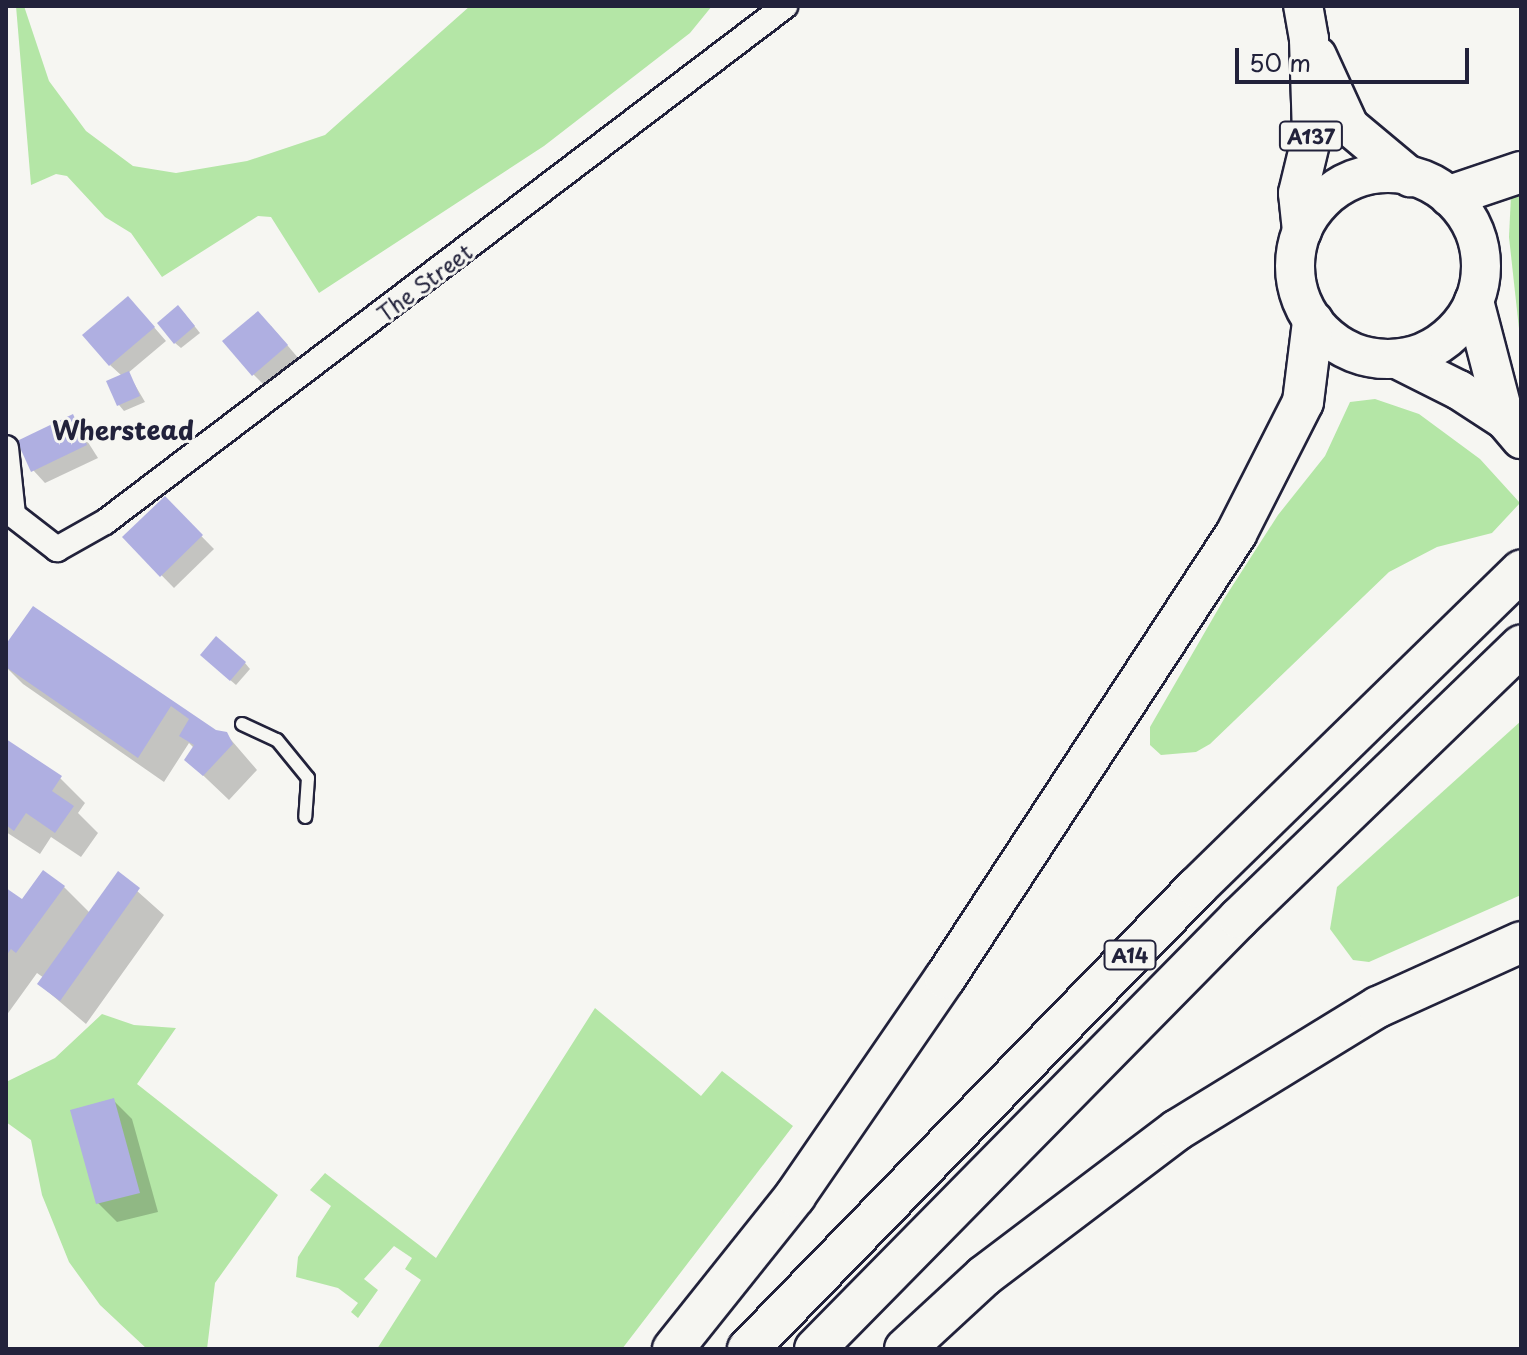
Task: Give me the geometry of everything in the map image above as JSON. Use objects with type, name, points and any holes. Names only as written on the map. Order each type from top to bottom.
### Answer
[{"type":"highway","points":[[1450,196],[1521,172]]},
{"type":"highway","points":[[673,1349],[795,1196],[945,978],[1236,534],[1303,402],[1313,322]]},
{"type":"highway","name":"A14","points":[[748,1349],[1186,898],[1521,571]]},
{"type":"highway","name":"A14","points":[[815,1349],[1239,918],[1521,646]]},
{"type":"highway","points":[[905,1349],[984,1276],[1177,1130],[1378,1007],[1521,942]]},
{"type":"main road","name":"A137","points":[[1306,23],[1349,126],[1410,177]]},
{"type":"main road","name":"A137","points":[[1302,231],[1298,193],[1312,135],[1306,23]]},
{"type":"main road","points":[[1367,175],[1410,177],[1450,196],[1469,219],[1480,246],[1481,275],[1474,301],[1454,332],[1428,351],[1397,359],[1366,357],[1336,344],[1313,322],[1299,293],[1295,262],[1302,231],[1318,206],[1340,186],[1367,175]]},
{"type":"main road","points":[[1474,301],[1513,430]]},
{"type":"main road","points":[[1397,359],[1432,374],[1513,430]]},
{"type":"street","name":"The Street","points":[[6,448],[13,515],[57,549],[105,522],[785,6]]},
{"type":"lane","points":[[242,724],[277,740],[308,778],[305,817]]},
{"type":"green space","points":[[16,6],[24,6],[49,81],[86,131],[133,166],[176,173],[247,161],[325,135],[470,6],[712,6],[690,33],[544,146],[319,293],[271,217],[258,216],[162,277],[131,233],[105,217],[67,176],[56,174],[31,185]]},
{"type":"green space","points":[[1521,193],[1521,347],[1509,237],[1511,195]]},
{"type":"green space","points":[[1375,399],[1419,414],[1480,459],[1520,503],[1492,533],[1437,547],[1389,572],[1210,744],[1196,752],[1161,755],[1150,745],[1150,727],[1224,599],[1278,515],[1325,456],[1350,402]]},
{"type":"green space","points":[[1521,721],[1521,895],[1369,962],[1353,960],[1330,929],[1337,887]]},
{"type":"green space","points":[[595,1008],[701,1096],[722,1071],[793,1126],[622,1349],[377,1349],[421,1280],[405,1269],[412,1258],[394,1246],[364,1279],[378,1290],[358,1318],[351,1312],[358,1303],[338,1288],[296,1277],[298,1257],[331,1206],[310,1190],[325,1173],[436,1258]]},
{"type":"green space","points":[[102,1014],[134,1025],[176,1028],[137,1084],[278,1195],[215,1283],[207,1349],[147,1349],[100,1305],[69,1262],[42,1195],[31,1140],[6,1122],[6,1082],[55,1058]]},
{"type":"building","points":[[128,296],[155,327],[109,366],[82,335]]},
{"type":"building","points":[[178,305],[195,326],[174,344],[157,323]]},
{"type":"building","points":[[258,311],[288,345],[252,376],[222,341]]},
{"type":"building","points":[[129,371],[140,396],[117,406],[106,381]]},
{"type":"building","points":[[73,414],[87,445],[31,472],[17,441]]},
{"type":"building","points":[[165,496],[203,535],[160,577],[122,537]]},
{"type":"building","points":[[33,606],[216,730],[227,732],[233,744],[203,776],[184,760],[194,745],[179,736],[189,719],[171,706],[138,758],[6,667],[6,644]]},
{"type":"building","points":[[216,636],[246,662],[230,681],[200,655]]},
{"type":"building","points":[[6,739],[62,776],[52,791],[74,806],[55,833],[26,813],[14,831],[6,825]]},
{"type":"building","points":[[43,870],[65,886],[16,953],[11,949],[6,956],[6,888],[22,899]]},
{"type":"building","points":[[118,871],[140,888],[60,1001],[37,984]]},
{"type":"building","points":[[114,1098],[140,1193],[96,1204],[70,1110]]},
{"type":"district","name":"Wherstead","points":[[123,430]]}]
